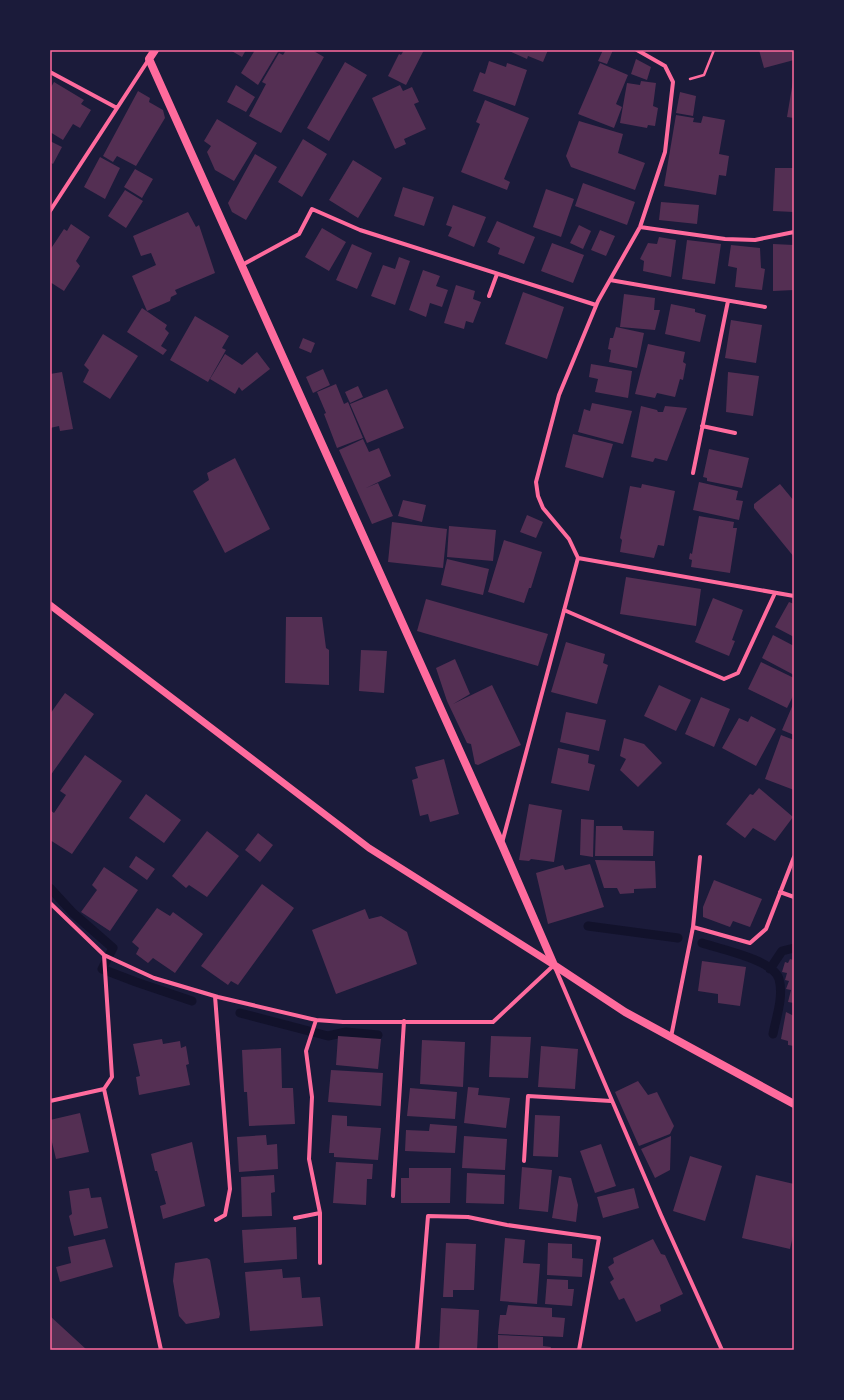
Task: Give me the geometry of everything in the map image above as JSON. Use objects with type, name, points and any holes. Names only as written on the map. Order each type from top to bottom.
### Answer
[{"type":"main road","points":[[155,50],[149,59],[502,845],[554,965],[625,1012],[794,1104]]},
{"type":"street","points":[[502,845],[578,558],[569,539],[543,508],[538,496],[536,482],[559,395],[596,305],[640,227],[665,152],[673,82],[665,66],[637,50]]},
{"type":"street","points":[[50,211],[149,59]]},
{"type":"street","points":[[50,72],[117,108]]},
{"type":"street","points":[[241,265],[299,234],[312,209],[360,230],[596,305]]},
{"type":"street","points":[[640,227],[725,239],[748,240],[794,232]]},
{"type":"street","points":[[489,296],[497,274]]},
{"type":"street","points":[[610,280],[765,307]]},
{"type":"street","points":[[693,473],[728,301]]},
{"type":"street","points":[[702,426],[735,433]]},
{"type":"street","points":[[578,558],[794,596]]},
{"type":"street","points":[[564,610],[724,679],[738,673],[775,593]]},
{"type":"street","points":[[50,605],[369,848],[554,965],[611,1101],[722,1350]]},
{"type":"street","points":[[671,1037],[693,927],[700,857]]},
{"type":"street","points":[[693,927],[750,943],[766,929],[794,857]]},
{"type":"street","points":[[780,892],[794,897]]},
{"type":"street","points":[[50,903],[104,955],[154,978],[215,996],[316,1021],[493,1022],[554,965]]},
{"type":"street","points":[[50,1101],[104,1089],[112,1077],[104,955]]},
{"type":"street","points":[[215,996],[230,1189],[225,1215],[216,1220]]},
{"type":"street","points":[[316,1021],[306,1051],[312,1097],[310,1159],[320,1213],[320,1263]]},
{"type":"street","points":[[393,1196],[404,1021]]},
{"type":"street","points":[[104,1089],[161,1350]]},
{"type":"street","points":[[524,1161],[528,1096],[611,1101]]},
{"type":"street","points":[[295,1218],[320,1213]]},
{"type":"street","points":[[417,1350],[428,1216],[468,1217],[507,1225],[599,1238],[579,1350]]},
{"type":"path","points":[[673,82],[704,75],[714,50]]},
{"type":"building","points":[[230,50],[246,50],[242,57]]},
{"type":"building","points":[[255,50],[279,50],[258,85],[241,73]]},
{"type":"building","points":[[286,50],[312,50],[324,57],[281,133],[249,116],[266,84],[262,82],[279,53],[283,55]]},
{"type":"building","points":[[404,50],[424,50],[406,85],[388,76],[399,54],[401,55]]},
{"type":"building","points":[[507,50],[548,50],[543,62],[528,56],[527,59]]},
{"type":"building","points":[[603,50],[613,50],[607,64],[598,61]]},
{"type":"building","points":[[759,50],[794,50],[794,60],[764,68]]},
{"type":"building","points":[[636,59],[651,67],[647,80],[631,74]]},
{"type":"building","points":[[489,61],[506,67],[507,63],[527,70],[515,106],[473,91],[480,72],[485,74]]},
{"type":"building","points":[[345,62],[367,75],[329,141],[307,128]]},
{"type":"building","points":[[600,63],[628,75],[616,104],[622,107],[614,128],[578,114]]},
{"type":"building","points":[[641,81],[656,83],[653,106],[658,108],[655,126],[648,125],[647,128],[620,123],[627,83],[640,85]]},
{"type":"building","points":[[794,81],[794,118],[787,117]]},
{"type":"building","points":[[54,82],[84,100],[81,104],[91,110],[80,128],[73,124],[63,140],[50,132],[50,89]]},
{"type":"building","points":[[236,85],[255,97],[246,112],[227,102]]},
{"type":"building","points":[[400,85],[403,91],[412,87],[419,102],[414,104],[426,129],[404,139],[406,144],[395,149],[372,98]]},
{"type":"building","points":[[138,91],[150,98],[149,102],[163,110],[165,118],[136,166],[117,156],[113,162],[103,156]]},
{"type":"building","points":[[680,92],[696,96],[693,116],[676,113]]},
{"type":"building","points":[[485,100],[529,118],[504,179],[510,182],[507,190],[461,172],[480,124],[476,122]]},
{"type":"building","points":[[676,115],[694,118],[693,122],[701,123],[703,116],[725,120],[719,154],[729,156],[726,176],[719,175],[716,195],[664,186]]},
{"type":"building","points":[[217,119],[257,143],[234,181],[215,170],[207,152],[211,146],[204,141]]},
{"type":"building","points":[[579,121],[623,134],[618,153],[645,163],[635,190],[571,167],[566,156]]},
{"type":"building","points":[[303,139],[327,154],[302,197],[278,182]]},
{"type":"building","points":[[50,141],[62,147],[53,164],[50,162]]},
{"type":"building","points":[[255,154],[277,167],[246,220],[232,212],[228,203]]},
{"type":"building","points":[[100,157],[120,168],[105,199],[84,187]]},
{"type":"building","points":[[353,160],[382,178],[358,218],[329,200]]},
{"type":"building","points":[[775,168],[794,168],[794,212],[773,211]]},
{"type":"building","points":[[135,169],[153,179],[142,198],[124,187]]},
{"type":"building","points":[[583,183],[635,202],[627,225],[575,206]]},
{"type":"building","points":[[403,187],[434,197],[424,226],[394,216]]},
{"type":"building","points":[[546,189],[574,199],[561,237],[533,227]]},
{"type":"building","points":[[125,190],[143,201],[126,228],[108,216]]},
{"type":"building","points":[[661,202],[699,205],[697,224],[659,220]]},
{"type":"building","points":[[453,205],[486,217],[474,247],[448,236],[452,227],[446,225]]},
{"type":"building","points":[[188,212],[196,227],[199,225],[215,273],[175,290],[177,294],[171,297],[170,301],[147,311],[132,276],[156,265],[151,253],[141,256],[133,236]]},
{"type":"building","points":[[497,221],[535,237],[524,264],[498,254],[500,248],[487,242]]},
{"type":"building","points":[[71,224],[90,237],[76,261],[80,266],[64,291],[50,282],[50,250],[64,229],[67,231]]},
{"type":"building","points":[[579,225],[591,231],[583,249],[570,243]]},
{"type":"building","points":[[322,228],[346,242],[329,271],[305,257]]},
{"type":"building","points":[[600,230],[615,236],[606,256],[591,250]]},
{"type":"building","points":[[659,237],[676,240],[671,277],[643,271],[644,261],[640,259],[648,243],[657,244]]},
{"type":"building","points":[[687,240],[721,244],[715,284],[682,279]]},
{"type":"building","points":[[552,243],[584,255],[573,283],[541,271]]},
{"type":"building","points":[[352,244],[372,253],[357,289],[336,280]]},
{"type":"building","points":[[773,244],[794,245],[794,290],[773,291]]},
{"type":"building","points":[[731,245],[760,248],[761,268],[765,269],[762,290],[735,287],[737,268],[728,266]]},
{"type":"building","points":[[399,257],[410,261],[395,305],[371,296],[383,265],[395,269]]},
{"type":"building","points":[[423,270],[440,276],[436,286],[448,290],[442,307],[430,303],[426,317],[409,310]]},
{"type":"building","points":[[456,285],[475,291],[473,299],[481,302],[473,323],[466,321],[464,329],[444,323]]},
{"type":"building","points":[[523,292],[564,307],[547,359],[505,344]]},
{"type":"building","points":[[624,294],[655,298],[654,310],[660,310],[655,330],[620,327]]},
{"type":"building","points":[[671,304],[695,309],[695,312],[706,315],[700,342],[665,334]]},
{"type":"building","points":[[142,308],[167,325],[165,329],[169,333],[161,346],[167,350],[163,355],[127,332]]},
{"type":"building","points":[[195,316],[229,336],[222,348],[226,350],[208,382],[170,360]]},
{"type":"building","points":[[731,320],[762,325],[756,363],[725,358]]},
{"type":"building","points":[[616,327],[644,333],[637,368],[609,362],[611,350],[608,349],[610,338],[613,338]]},
{"type":"building","points":[[103,334],[138,356],[110,399],[83,382],[89,370],[84,365]]},
{"type":"building","points":[[303,338],[315,343],[311,353],[299,348]]},
{"type":"building","points":[[648,344],[685,352],[683,362],[686,364],[683,380],[680,379],[675,397],[657,393],[655,398],[635,394]]},
{"type":"building","points":[[257,352],[270,369],[242,391],[239,387],[235,394],[210,379],[225,354],[242,365]]},
{"type":"building","points":[[591,364],[632,371],[628,398],[595,392],[598,379],[589,377]]},
{"type":"building","points":[[323,369],[330,385],[313,393],[306,377]]},
{"type":"building","points":[[62,372],[73,429],[60,431],[59,426],[50,428],[50,374]]},
{"type":"building","points":[[728,372],[759,376],[753,416],[726,412]]},
{"type":"building","points":[[336,384],[344,404],[348,402],[363,438],[337,448],[324,414],[326,413],[317,392]]},
{"type":"building","points":[[358,386],[363,397],[350,403],[345,392]]},
{"type":"building","points":[[387,389],[404,428],[367,443],[350,404]]},
{"type":"building","points":[[592,403],[632,411],[623,444],[578,432],[584,409],[590,411]]},
{"type":"building","points":[[641,406],[657,410],[658,412],[663,412],[665,406],[687,408],[667,461],[655,458],[653,462],[631,457]]},
{"type":"building","points":[[573,434],[613,444],[603,478],[565,467]]},
{"type":"building","points":[[363,439],[369,452],[379,448],[391,476],[366,488],[378,483],[393,516],[372,524],[339,450]]},
{"type":"building","points":[[709,449],[749,458],[742,488],[707,481],[707,478],[703,477]]},
{"type":"building","points":[[235,458],[270,529],[225,553],[193,491],[209,480],[207,473]]},
{"type":"building","points":[[699,482],[738,491],[736,500],[743,501],[739,520],[693,510]]},
{"type":"building","points":[[642,484],[675,491],[664,546],[658,545],[654,558],[620,552],[622,540],[620,538],[630,486],[641,488]]},
{"type":"building","points":[[780,484],[794,501],[794,557],[754,508],[754,504]]},
{"type":"building","points":[[403,500],[426,505],[422,522],[398,516]]},
{"type":"building","points":[[527,515],[543,522],[536,538],[520,532]]},
{"type":"building","points":[[699,516],[734,522],[733,528],[737,528],[730,573],[691,567],[692,560],[689,559],[690,553],[692,554]]},
{"type":"building","points":[[392,522],[447,529],[443,568],[388,562]]},
{"type":"building","points":[[449,526],[496,530],[493,561],[447,557]]},
{"type":"building","points":[[504,540],[542,552],[531,588],[529,588],[524,603],[488,592]]},
{"type":"building","points":[[447,559],[489,569],[483,595],[441,585]]},
{"type":"building","points":[[626,577],[701,589],[696,626],[620,614]]},
{"type":"building","points":[[713,598],[743,610],[732,640],[735,641],[729,656],[695,642]]},
{"type":"building","points":[[426,599],[548,634],[538,666],[417,631]]},
{"type":"building","points":[[789,602],[794,604],[794,637],[775,627]]},
{"type":"building","points":[[286,617],[322,617],[326,648],[329,650],[329,685],[285,683]]},
{"type":"building","points":[[773,635],[794,646],[794,675],[762,658]]},
{"type":"building","points":[[566,642],[605,654],[603,663],[608,665],[597,704],[551,692]]},
{"type":"building","points":[[361,650],[387,651],[384,693],[359,691]]},
{"type":"building","points":[[455,659],[470,694],[453,704],[492,685],[521,745],[478,765],[475,764],[471,744],[467,743],[447,701],[436,668]]},
{"type":"building","points":[[761,662],[794,678],[794,694],[787,708],[748,689]]},
{"type":"building","points":[[659,685],[691,700],[676,731],[644,716]]},
{"type":"building","points":[[65,693],[94,714],[50,776],[50,714]]},
{"type":"building","points":[[701,697],[730,709],[714,747],[685,734]]},
{"type":"building","points":[[794,702],[794,735],[782,730]]},
{"type":"building","points":[[566,712],[606,720],[599,751],[560,742]]},
{"type":"building","points":[[751,716],[776,729],[756,766],[722,748],[739,718],[748,722]]},
{"type":"building","points":[[781,735],[794,740],[794,790],[765,779]]},
{"type":"building","points":[[624,738],[644,744],[662,763],[638,787],[620,770],[626,759],[620,756]]},
{"type":"building","points":[[558,748],[589,755],[588,763],[595,765],[589,791],[551,783]]},
{"type":"building","points":[[85,755],[122,781],[72,854],[50,840],[50,810],[54,813],[66,795],[60,791]]},
{"type":"building","points":[[444,759],[459,814],[430,822],[428,814],[420,816],[412,780],[418,778],[415,767]]},
{"type":"building","points":[[759,788],[793,817],[775,841],[753,828],[745,838],[726,824],[750,794],[753,795]]},
{"type":"building","points":[[146,794],[181,820],[164,843],[129,818]]},
{"type":"building","points":[[529,804],[562,810],[554,862],[531,859],[529,861],[519,860]]},
{"type":"building","points":[[581,819],[594,820],[593,857],[580,855]]},
{"type":"building","points":[[596,826],[622,826],[623,830],[654,831],[653,856],[595,856]]},
{"type":"building","points":[[207,831],[239,856],[207,897],[189,885],[186,888],[172,876]]},
{"type":"building","points":[[258,833],[273,845],[260,862],[245,850]]},
{"type":"building","points":[[136,856],[155,869],[147,880],[129,867]]},
{"type":"building","points":[[595,860],[655,861],[656,888],[634,889],[634,893],[620,894],[617,888],[604,888]]},
{"type":"building","points":[[590,864],[604,907],[548,924],[536,873],[563,865],[565,870]]},
{"type":"building","points":[[104,867],[138,890],[110,931],[81,912],[97,890],[92,885]]},
{"type":"building","points":[[714,880],[762,899],[750,927],[733,921],[730,927],[703,917],[703,907]]},
{"type":"building","points":[[262,884],[294,908],[238,985],[231,981],[228,985],[201,966]]},
{"type":"building","points":[[157,908],[170,916],[173,912],[203,934],[175,973],[153,958],[148,963],[136,954],[139,948],[132,942]]},
{"type":"building","points":[[365,909],[369,919],[381,916],[407,932],[417,964],[336,994],[312,930]]},
{"type":"building","points":[[790,959],[794,960],[794,1003],[788,1002],[791,990],[786,989],[789,981],[785,980],[787,973],[782,972],[785,962],[788,963]]},
{"type":"building","points":[[702,961],[746,967],[740,1006],[718,1003],[718,994],[698,991]]},
{"type":"building","points":[[786,1012],[794,1016],[794,1046],[788,1045],[788,1041],[781,1039]]},
{"type":"building","points":[[338,1036],[381,1039],[378,1069],[336,1065]]},
{"type":"building","points":[[491,1036],[531,1037],[528,1078],[489,1077]]},
{"type":"building","points":[[162,1039],[163,1044],[180,1041],[181,1048],[186,1046],[189,1064],[186,1065],[190,1085],[139,1095],[136,1077],[140,1076],[133,1044]]},
{"type":"building","points":[[422,1040],[465,1042],[463,1087],[420,1084]]},
{"type":"building","points":[[541,1046],[578,1049],[575,1089],[538,1087]]},
{"type":"building","points":[[281,1048],[282,1088],[293,1088],[295,1124],[249,1126],[247,1092],[244,1092],[242,1050]]},
{"type":"building","points":[[331,1070],[383,1073],[381,1106],[328,1102]]},
{"type":"building","points":[[638,1081],[648,1095],[657,1092],[674,1126],[670,1134],[639,1146],[615,1092]]},
{"type":"building","points":[[468,1087],[479,1088],[478,1095],[510,1098],[506,1128],[464,1123]]},
{"type":"building","points":[[410,1088],[457,1092],[455,1119],[407,1116]]},
{"type":"building","points":[[80,1113],[89,1152],[56,1159],[50,1134],[50,1120]]},
{"type":"building","points":[[332,1115],[347,1116],[347,1126],[381,1128],[378,1160],[334,1157],[334,1153],[329,1153]]},
{"type":"building","points":[[535,1115],[560,1116],[558,1157],[533,1156]]},
{"type":"building","points":[[430,1124],[457,1126],[455,1153],[405,1151],[406,1130],[429,1131]]},
{"type":"building","points":[[266,1135],[267,1145],[277,1144],[278,1169],[239,1172],[237,1137]]},
{"type":"building","points":[[464,1136],[507,1139],[505,1170],[462,1168]]},
{"type":"building","points":[[671,1136],[670,1170],[655,1178],[641,1149]]},
{"type":"building","points":[[192,1142],[205,1206],[163,1219],[160,1206],[166,1204],[151,1154]]},
{"type":"building","points":[[601,1144],[616,1186],[595,1193],[580,1151]]},
{"type":"building","points":[[690,1156],[722,1166],[705,1221],[673,1211]]},
{"type":"building","points":[[336,1162],[373,1164],[372,1179],[367,1179],[366,1205],[333,1203]]},
{"type":"building","points":[[522,1167],[552,1170],[548,1212],[519,1209]]},
{"type":"building","points":[[409,1168],[451,1168],[450,1203],[401,1203],[401,1178],[409,1178]]},
{"type":"building","points":[[467,1173],[505,1175],[504,1204],[466,1203]]},
{"type":"building","points":[[274,1175],[275,1192],[271,1193],[272,1216],[242,1217],[241,1177]]},
{"type":"building","points":[[756,1175],[794,1184],[794,1231],[790,1249],[742,1238]]},
{"type":"building","points":[[559,1176],[571,1178],[578,1205],[576,1222],[552,1218]]},
{"type":"building","points":[[89,1188],[91,1198],[101,1197],[108,1228],[74,1236],[69,1216],[72,1214],[69,1191]]},
{"type":"building","points":[[634,1188],[639,1208],[603,1218],[597,1197]]},
{"type":"building","points":[[296,1227],[297,1259],[244,1263],[242,1230]]},
{"type":"building","points":[[505,1238],[525,1240],[523,1263],[540,1264],[537,1304],[500,1301]]},
{"type":"building","points":[[105,1239],[113,1267],[60,1282],[56,1267],[71,1263],[68,1247]]},
{"type":"building","points":[[653,1239],[661,1254],[665,1255],[683,1294],[660,1305],[661,1311],[636,1322],[624,1298],[619,1300],[610,1282],[614,1279],[608,1267],[614,1263],[613,1258]]},
{"type":"building","points":[[446,1243],[476,1244],[474,1290],[453,1290],[453,1297],[443,1297]]},
{"type":"building","points":[[548,1243],[572,1244],[572,1258],[583,1259],[582,1277],[547,1275]]},
{"type":"building","points":[[207,1258],[210,1260],[220,1314],[219,1318],[186,1324],[179,1316],[173,1281],[175,1263]]},
{"type":"building","points":[[282,1269],[283,1278],[300,1277],[302,1298],[320,1297],[323,1326],[250,1331],[245,1272]]},
{"type":"building","points":[[547,1279],[568,1280],[568,1289],[574,1289],[572,1306],[545,1304]]},
{"type":"building","points":[[508,1305],[552,1308],[552,1317],[565,1318],[563,1337],[498,1334],[500,1315],[506,1315]]},
{"type":"building","points":[[441,1308],[479,1310],[477,1350],[439,1350]]},
{"type":"building","points":[[50,1316],[87,1350],[50,1350]]},
{"type":"building","points":[[498,1335],[543,1337],[543,1346],[551,1347],[550,1350],[498,1350]]},
{"type":"waterway","points":[[50,888],[73,913],[113,948],[102,969],[192,1001]]},
{"type":"waterway","points":[[588,926],[678,938]]},
{"type":"waterway","points":[[702,943],[745,956],[767,966],[775,972],[779,979],[781,993],[773,1034]]},
{"type":"waterway","points":[[770,969],[782,951],[794,948]]},
{"type":"waterway","points":[[240,1013],[328,1036],[346,1032],[378,1035]]}]
